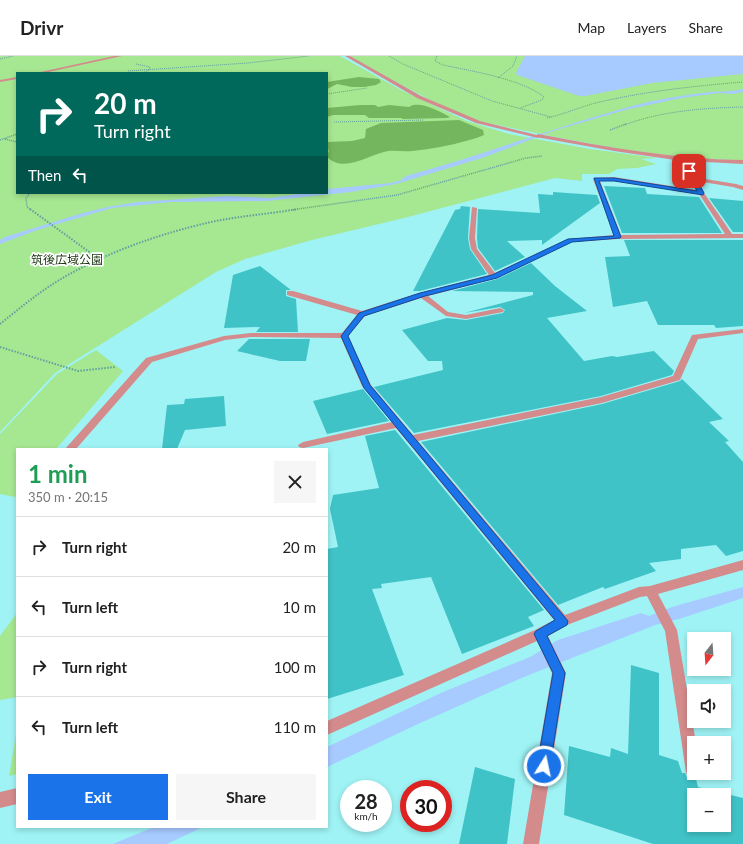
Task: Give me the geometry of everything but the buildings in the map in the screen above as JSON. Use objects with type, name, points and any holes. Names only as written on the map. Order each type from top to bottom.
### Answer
[{"type":"street","points":[[43,72],[120,56]]},
{"type":"street","points":[[347,56],[419,97],[478,122],[538,136],[630,153],[684,159],[743,162]]},
{"type":"street","points":[[0,82],[16,78]]},
{"type":"street","points":[[684,159],[693,179],[729,235]]},
{"type":"street","points":[[618,237],[596,179],[614,179],[702,193]]},
{"type":"street","points":[[693,179],[734,185],[743,188]]},
{"type":"street","points":[[734,185],[743,181]]},
{"type":"street","points":[[474,208],[472,238],[474,249],[494,276]]},
{"type":"street","points":[[344,336],[362,314],[422,295],[494,276],[570,240],[618,237],[743,236]]},
{"type":"street","points":[[290,293],[362,314]]},
{"type":"street","points":[[422,295],[446,314],[466,317],[500,310]]},
{"type":"street","points":[[410,438],[602,400],[677,378],[695,337],[743,331]]},
{"type":"street","points":[[71,448],[149,360],[224,338],[251,335],[344,336]]},
{"type":"street","points":[[344,336],[366,386],[562,621]]},
{"type":"street","points":[[303,445],[398,424]]},
{"type":"street","points":[[328,728],[540,634],[562,621],[639,592],[650,591],[743,565]]},
{"type":"street","points":[[650,591],[671,630],[687,736]]},
{"type":"street","points":[[531,844],[559,673],[540,634]]},
{"type":"street","points":[[0,800],[16,796]]},
{"type":"path","points":[[0,59],[13,56]]},
{"type":"path","points":[[124,71],[248,63],[309,56]]},
{"type":"path","points":[[389,56],[403,64],[492,101],[551,117]]},
{"type":"path","points":[[437,56],[434,59],[435,61],[443,65],[498,78],[533,90],[542,94],[544,97],[542,100],[520,108]]},
{"type":"path","points":[[498,78],[513,66],[514,58],[517,56]]},
{"type":"path","points":[[145,72],[150,69]]},
{"type":"path","points":[[511,130],[512,126],[551,117],[598,102],[695,86],[743,82]]},
{"type":"path","points":[[328,94],[395,83]]},
{"type":"path","points":[[582,143],[620,126],[659,115],[704,109],[743,107]]},
{"type":"path","points":[[334,122],[426,120]]},
{"type":"path","points":[[0,140],[16,134]]},
{"type":"path","points":[[5,139],[16,142]]},
{"type":"path","points":[[0,324],[29,300],[61,279],[100,259],[161,235],[212,222],[398,195],[526,158],[547,155]]},
{"type":"path","points":[[29,194],[26,198],[27,207],[53,228],[100,259]]},
{"type":"path","points":[[0,347],[78,371],[112,368],[149,360]]},
{"type":"green space","name":"筑後広域公園","points":[[0,56],[340,56],[403,91],[467,121],[509,134],[590,149],[657,158],[641,159],[656,164],[637,168],[617,169],[609,174],[582,174],[582,181],[555,178],[404,218],[312,240],[245,259],[216,272],[55,373],[0,432]]},
{"type":"green space","points":[[349,56],[743,56],[743,160],[710,159],[645,152],[580,142],[483,122],[448,108]]},
{"type":"green space","points":[[359,77],[379,79],[381,82],[376,85],[364,87],[352,87],[337,84],[328,88],[328,82]]},
{"type":"green space","points":[[360,105],[375,105],[378,107],[389,105],[409,107],[418,105],[441,112],[450,117],[403,119],[369,118],[365,115],[333,115],[328,117],[328,108]]},
{"type":"green space","points":[[459,120],[483,130],[484,135],[458,143],[429,149],[388,151],[357,162],[341,164],[334,162],[328,158],[328,142],[352,141],[365,138],[366,129],[381,123]]},
{"type":"green space","points":[[96,350],[123,371],[57,448],[16,448],[16,496],[15,497],[0,494],[0,434],[57,374]]},
{"type":"green space","points":[[16,614],[16,697],[0,700],[0,636]]},
{"type":"green space","points":[[16,735],[16,774],[9,776]]},
{"type":"water","points":[[525,56],[743,56],[743,74],[652,83],[579,96],[517,75],[516,73]]},
{"type":"water","points":[[743,89],[743,92],[732,94],[719,93],[681,98],[625,110],[553,131],[485,157],[396,184],[351,192],[267,201],[170,202],[112,208],[37,230],[0,244],[0,240],[5,237],[83,213],[138,202],[226,196],[271,198],[297,194],[328,194],[328,189],[391,183],[401,180],[406,176],[632,106],[681,96],[710,92],[735,91]]},
{"type":"water","points":[[743,587],[743,598],[679,619],[655,625],[519,679],[328,767],[328,747],[443,692],[530,657],[558,640],[641,613],[649,616],[672,607]]},
{"type":"water","points":[[152,828],[201,828],[167,844],[113,844]]},
{"type":"route","points":[[544,766],[559,673],[540,634],[562,621],[366,386],[344,336],[362,314],[422,295],[494,276],[570,240],[618,237],[596,179],[614,179],[702,193],[689,171]]}]
